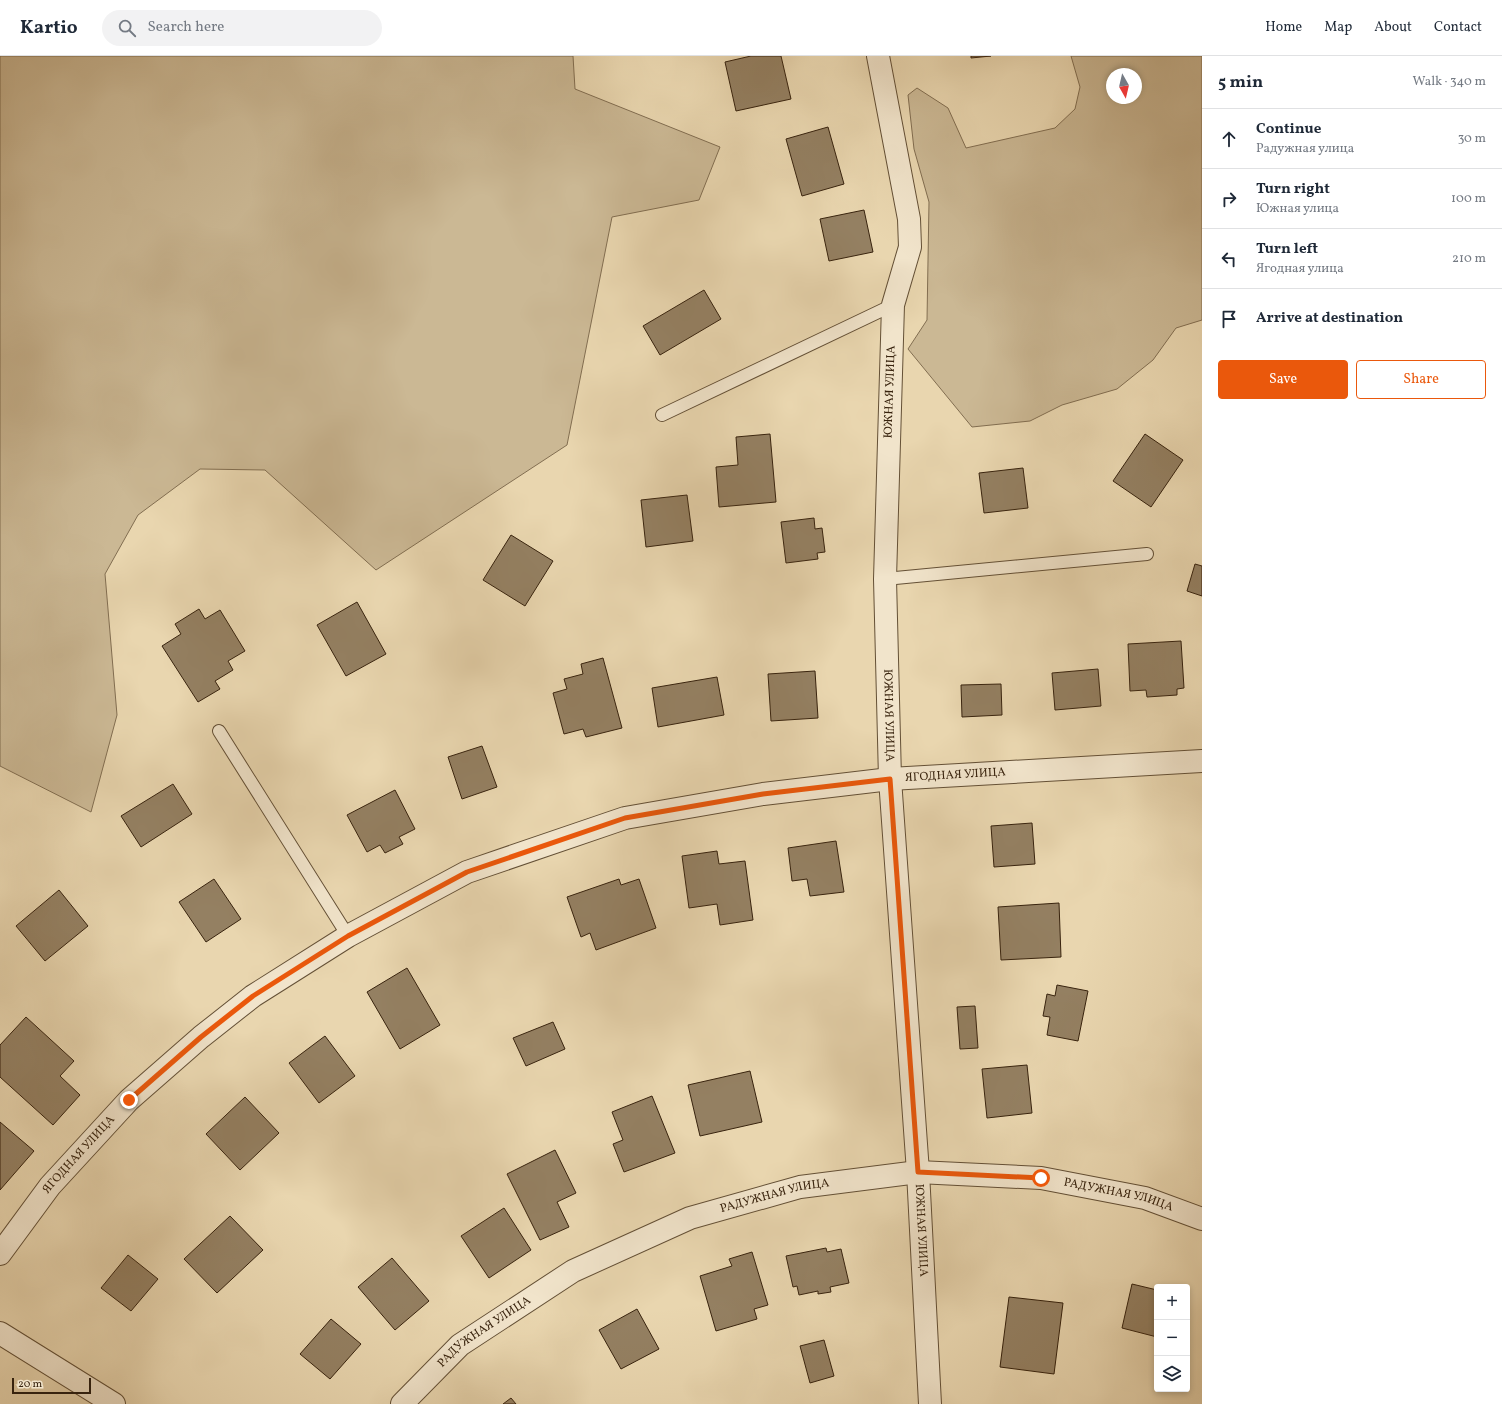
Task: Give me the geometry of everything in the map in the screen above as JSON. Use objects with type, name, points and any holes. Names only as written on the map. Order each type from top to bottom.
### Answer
[{"type":"street","name":"ЮЖНАЯ УЛИЦА","points":[[878,56],[909,219],[910,247],[893,305],[885,579],[890,779],[918,1172],[930,1404]]},
{"type":"street","name":"ЯГОДНАЯ УЛИЦА","points":[[0,1254],[50,1186],[129,1100],[201,1037],[253,996],[348,936],[467,872],[625,818],[763,794],[890,779],[1202,761]]},
{"type":"street","name":"РАДУЖНАЯ УЛИЦА","points":[[402,1404],[460,1345],[573,1271],[698,1216],[800,1187],[918,1172],[1041,1178],[1145,1198],[1202,1218]]},
{"type":"street","points":[[0,1333],[114,1404]]},
{"type":"lane","points":[[662,415],[893,305]]},
{"type":"lane","points":[[885,579],[1147,554]]},
{"type":"lane","points":[[219,731],[348,936]]},
{"type":"shaded area","points":[[0,56],[573,56],[575,89],[720,147],[699,200],[612,217],[567,445],[376,570],[265,470],[200,469],[138,515],[105,574],[117,715],[91,812],[0,766]]},
{"type":"shaded area","points":[[1071,56],[1202,56],[1202,320],[1176,328],[1153,360],[1117,389],[1062,405],[1030,421],[972,427],[908,349],[927,320],[929,202],[914,149],[908,95],[917,88],[948,108],[966,148],[1055,128],[1075,109],[1080,87]]},
{"type":"building","points":[[751,56],[781,56],[791,99],[736,111],[725,62]]},
{"type":"building","points":[[971,56],[991,56],[971,58]]},
{"type":"building","points":[[828,127],[844,184],[802,196],[786,139]]},
{"type":"building","points":[[864,210],[873,252],[829,261],[820,219]]},
{"type":"building","points":[[704,290],[721,319],[660,355],[643,326]]},
{"type":"building","points":[[770,434],[776,502],[719,507],[716,467],[738,465],[736,437]]},
{"type":"building","points":[[1145,434],[1183,460],[1151,507],[1113,481]]},
{"type":"building","points":[[1023,468],[1028,508],[984,513],[979,473]]},
{"type":"building","points":[[687,495],[693,541],[646,547],[641,500]]},
{"type":"building","points":[[814,518],[815,529],[822,528],[825,552],[817,553],[818,559],[786,563],[781,522]]},
{"type":"building","points":[[511,535],[553,561],[525,606],[483,580]]},
{"type":"building","points":[[1195,564],[1202,566],[1202,596],[1187,591]]},
{"type":"building","points":[[357,602],[386,654],[346,676],[317,625]]},
{"type":"building","points":[[199,609],[205,619],[220,610],[245,651],[228,661],[233,670],[215,681],[220,689],[198,702],[162,646],[181,634],[175,624]]},
{"type":"building","points":[[1181,641],[1184,688],[1177,689],[1177,695],[1147,697],[1146,690],[1130,691],[1128,644]]},
{"type":"building","points":[[603,658],[622,728],[586,737],[583,729],[564,734],[553,693],[567,689],[564,679],[583,674],[581,664]]},
{"type":"building","points":[[1098,669],[1101,706],[1055,710],[1052,673]]},
{"type":"building","points":[[815,671],[818,718],[771,721],[768,674]]},
{"type":"building","points":[[717,677],[724,715],[658,727],[652,688]]},
{"type":"building","points":[[1001,684],[1002,715],[962,717],[961,685]]},
{"type":"building","points":[[482,746],[497,787],[462,799],[448,757]]},
{"type":"building","points":[[173,784],[192,814],[141,847],[121,816]]},
{"type":"building","points":[[395,790],[415,829],[399,837],[403,844],[385,853],[380,845],[367,852],[347,815]]},
{"type":"building","points":[[1032,823],[1035,864],[994,867],[991,826]]},
{"type":"building","points":[[836,841],[844,892],[810,896],[807,879],[792,881],[788,848]]},
{"type":"building","points":[[717,851],[719,864],[745,861],[753,920],[720,925],[717,904],[689,908],[682,856]]},
{"type":"building","points":[[214,879],[241,919],[206,942],[179,902]]},
{"type":"building","points":[[619,879],[621,885],[639,879],[656,928],[596,950],[590,933],[581,937],[567,897]]},
{"type":"building","points":[[59,890],[88,926],[45,961],[16,926]]},
{"type":"building","points":[[1059,903],[1061,957],[1001,960],[998,907]]},
{"type":"building","points":[[407,968],[440,1025],[400,1049],[367,992]]},
{"type":"building","points":[[1057,985],[1088,991],[1078,1041],[1047,1035],[1050,1017],[1043,1016],[1047,994],[1055,996]]},
{"type":"building","points":[[975,1006],[978,1048],[960,1049],[957,1007]]},
{"type":"building","points":[[26,1017],[74,1061],[60,1076],[80,1095],[53,1125],[0,1077],[0,1045]]},
{"type":"building","points":[[553,1022],[565,1049],[526,1066],[513,1038]]},
{"type":"building","points":[[325,1036],[355,1076],[319,1103],[289,1063]]},
{"type":"building","points":[[1027,1065],[1032,1113],[987,1118],[982,1069]]},
{"type":"building","points":[[750,1071],[762,1122],[700,1136],[688,1085]]},
{"type":"building","points":[[652,1096],[675,1153],[624,1172],[613,1144],[623,1140],[612,1112]]},
{"type":"building","points":[[245,1097],[279,1133],[240,1170],[206,1134]]},
{"type":"building","points":[[0,1122],[34,1151],[0,1190]]},
{"type":"building","points":[[555,1150],[576,1193],[557,1202],[569,1227],[540,1240],[507,1174]]},
{"type":"building","points":[[504,1208],[531,1250],[489,1278],[461,1236]]},
{"type":"building","points":[[230,1216],[263,1250],[217,1293],[184,1259]]},
{"type":"building","points":[[826,1248],[827,1252],[841,1249],[849,1283],[830,1287],[831,1292],[818,1294],[818,1291],[799,1295],[797,1286],[793,1287],[786,1256]]},
{"type":"building","points":[[752,1252],[768,1305],[754,1309],[757,1319],[716,1331],[700,1276],[732,1266],[729,1259]]},
{"type":"building","points":[[128,1255],[158,1279],[131,1311],[101,1288]]},
{"type":"building","points":[[392,1258],[429,1301],[395,1330],[358,1287]]},
{"type":"building","points":[[1132,1284],[1154,1289],[1154,1336],[1122,1328]]},
{"type":"building","points":[[1009,1297],[1063,1303],[1054,1374],[1000,1367]]},
{"type":"building","points":[[637,1309],[659,1349],[621,1369],[599,1330]]},
{"type":"building","points":[[331,1319],[361,1344],[330,1379],[300,1354]]},
{"type":"building","points":[[824,1340],[834,1376],[810,1383],[800,1346]]},
{"type":"building","points":[[511,1398],[516,1404],[503,1404]]},
{"type":"route","points":[[129,1100],[201,1037],[253,996],[348,936],[467,872],[625,818],[763,794],[890,779],[918,1172],[1041,1178]]}]
